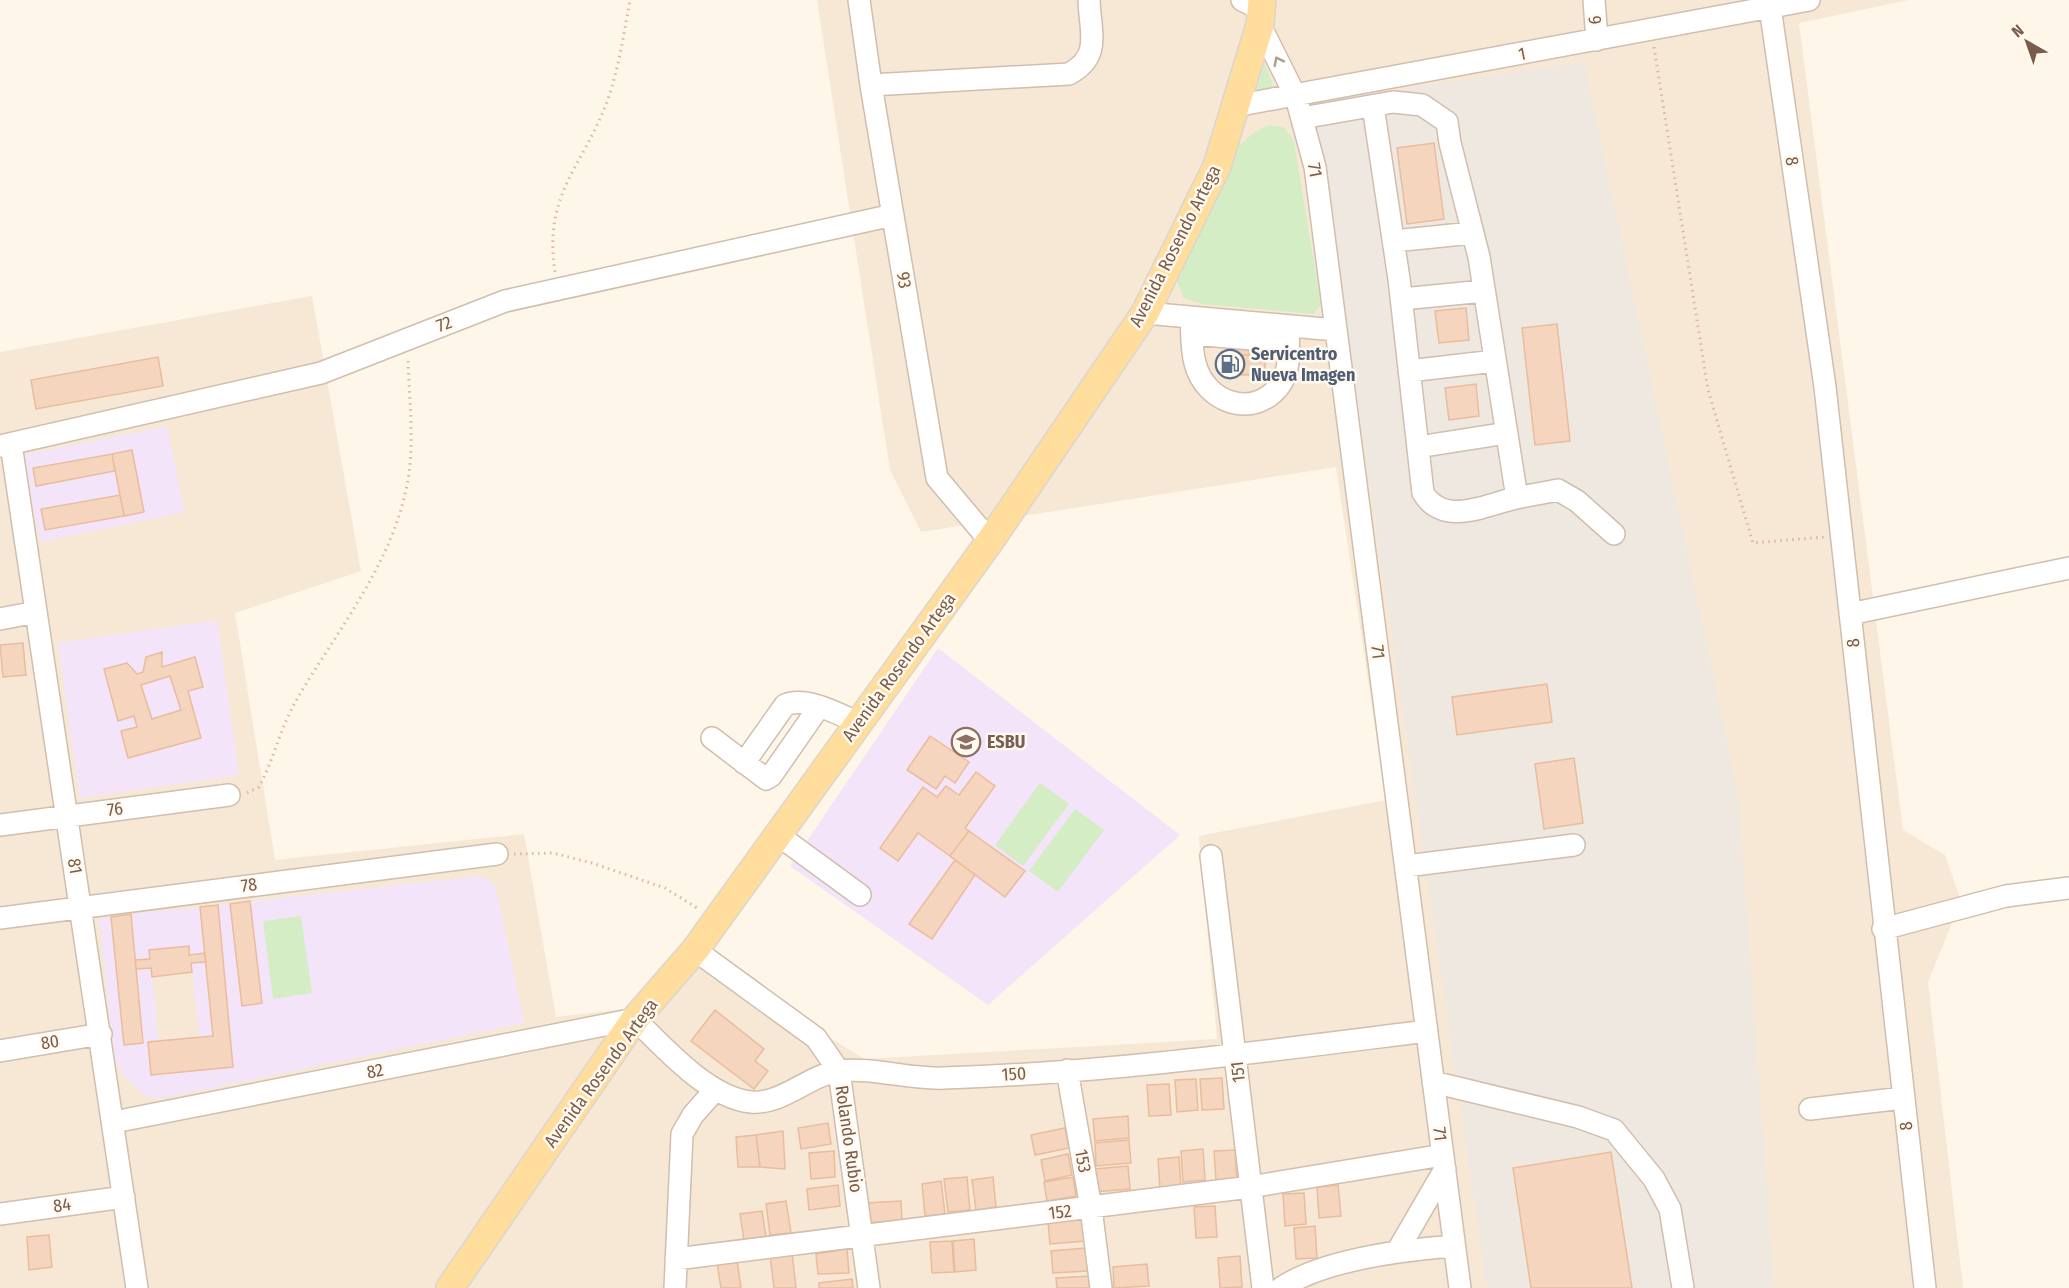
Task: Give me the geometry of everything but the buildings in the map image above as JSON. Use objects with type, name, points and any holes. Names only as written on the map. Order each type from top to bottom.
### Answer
[{"type":"main road","name":"Avenida Rosendo Artega","points":[[450,1288],[635,1019],[695,950],[990,541],[1145,313],[1217,166],[1235,106],[1256,9]]},
{"type":"street","name":"93","points":[[859,0],[892,214],[937,478],[990,541]]},
{"type":"street","points":[[871,85],[1069,74],[1085,64],[1091,52],[1089,0]]},
{"type":"street","name":"6","points":[[1594,0],[1597,40]]},
{"type":"street","name":"1","points":[[1235,106],[1296,97],[1652,30],[1769,4],[1809,0]]},
{"type":"street","name":"8","points":[[1769,4],[1825,387],[1883,929],[1925,1288]]},
{"type":"street","name":"71","points":[[1256,9],[1296,97],[1315,167],[1460,1288]]},
{"type":"street","points":[[1302,118],[1393,102],[1422,105],[1447,122],[1484,291],[1517,498]]},
{"type":"street","points":[[1372,106],[1402,299],[1423,493],[1430,504],[1441,510],[1461,512],[1558,490],[1577,501],[1614,534]]},
{"type":"street","name":"72","points":[[5,445],[321,372],[505,301],[892,214]]},
{"type":"street","points":[[1394,241],[1473,233]]},
{"type":"street","points":[[1402,299],[1484,291]]},
{"type":"street","points":[[1145,313],[1191,326],[1288,334],[1336,330]]},
{"type":"street","points":[[1191,326],[1195,365],[1209,387],[1223,401],[1242,406],[1262,400],[1280,385],[1288,367],[1288,334]]},
{"type":"street","points":[[1409,372],[1496,361]]},
{"type":"street","points":[[1418,447],[1507,433]]},
{"type":"street","name":"81","points":[[5,445],[36,612],[101,1034],[137,1288]]},
{"type":"street","points":[[1850,614],[2069,568]]},
{"type":"street","points":[[0,619],[36,612]]},
{"type":"street","points":[[744,763],[785,705],[802,703],[819,707],[859,723]]},
{"type":"street","points":[[712,738],[766,779],[771,776],[819,707]]},
{"type":"street","name":"76","points":[[0,825],[229,795]]},
{"type":"street","points":[[778,835],[860,896]]},
{"type":"street","points":[[1406,866],[1574,845]]},
{"type":"street","name":"78","points":[[0,918],[497,854]]},
{"type":"street","name":"151","points":[[1211,856],[1263,1288]]},
{"type":"street","points":[[1883,929],[2006,896],[2069,888]]},
{"type":"street","name":"Rolando Rubio","points":[[695,950],[816,1038],[839,1071],[869,1288]]},
{"type":"street","name":"150","points":[[635,1019],[675,1059],[715,1090],[752,1102],[774,1097],[839,1071],[942,1079],[1236,1055],[1427,1031]]},
{"type":"street","name":"82","points":[[114,1122],[635,1019]]},
{"type":"street","name":"80","points":[[0,1051],[101,1034]]},
{"type":"street","name":"153","points":[[1067,1070],[1091,1208],[1101,1288]]},
{"type":"street","points":[[1433,1082],[1578,1117],[1614,1130],[1654,1179],[1670,1209],[1683,1288]]},
{"type":"street","points":[[675,1288],[682,1134],[693,1116],[715,1090]]},
{"type":"street","points":[[1810,1109],[1903,1098]]},
{"type":"street","points":[[1398,1250],[1444,1162]]},
{"type":"street","name":"152","points":[[676,1259],[1444,1162]]},
{"type":"street","name":"84","points":[[0,1214],[124,1197]]},
{"type":"street","points":[[1281,1288],[1298,1276],[1398,1250],[1454,1246]]},
{"type":"path","points":[[557,289],[551,244],[555,211],[563,189],[587,145],[607,100],[617,71],[630,0]]},
{"type":"path","points":[[1652,30],[1708,390],[1753,543],[1842,536]]},
{"type":"path","points":[[229,795],[250,793],[259,787],[295,702],[361,594],[388,544],[406,494],[410,457],[408,338]]},
{"type":"path","points":[[497,854],[553,853],[592,863],[665,888],[716,921]]},
{"type":"shaded area","points":[[817,0],[1909,0],[1799,23],[1903,830],[1945,855],[1961,901],[1928,982],[1963,1288],[0,1288],[0,352],[312,296],[361,571],[235,613],[275,860],[524,834],[556,1017],[632,1008],[681,949],[865,1059],[1217,1039],[1199,836],[1386,800],[1336,467],[921,532],[890,470]]},
{"type":"shaded area","points":[[1584,62],[1738,795],[1774,1288],[1487,1288],[1314,102]]},
{"type":"shaded area","points":[[167,426],[184,512],[40,542],[23,455]]},
{"type":"shaded area","points":[[217,620],[239,775],[80,798],[58,643]]},
{"type":"shaded area","name":"ESBU","points":[[938,648],[1180,835],[988,1005],[790,866]]},
{"type":"shaded area","points":[[479,876],[495,884],[524,1023],[158,1099],[146,1096],[123,1075],[114,1057],[99,918]],"holes":[[[192,972],[200,1036],[159,1041],[152,977]]]},
{"type":"green space","points":[[1261,55],[1275,90],[1251,95]]},
{"type":"green space","points":[[1269,125],[1284,127],[1294,141],[1321,305],[1314,314],[1202,304],[1184,298],[1177,282],[1237,147],[1255,132]]},
{"type":"green space","points":[[1040,783],[1069,804],[1023,866],[995,845]]},
{"type":"green space","points":[[1075,809],[1104,830],[1058,892],[1029,871]]},
{"type":"green space","points":[[301,916],[312,993],[273,999],[263,921]]},
{"type":"place","name":"Servicentro Nueva Imagen","points":[[1230,364]]},
{"type":"place","name":"ESBU","points":[[966,742]]}]
